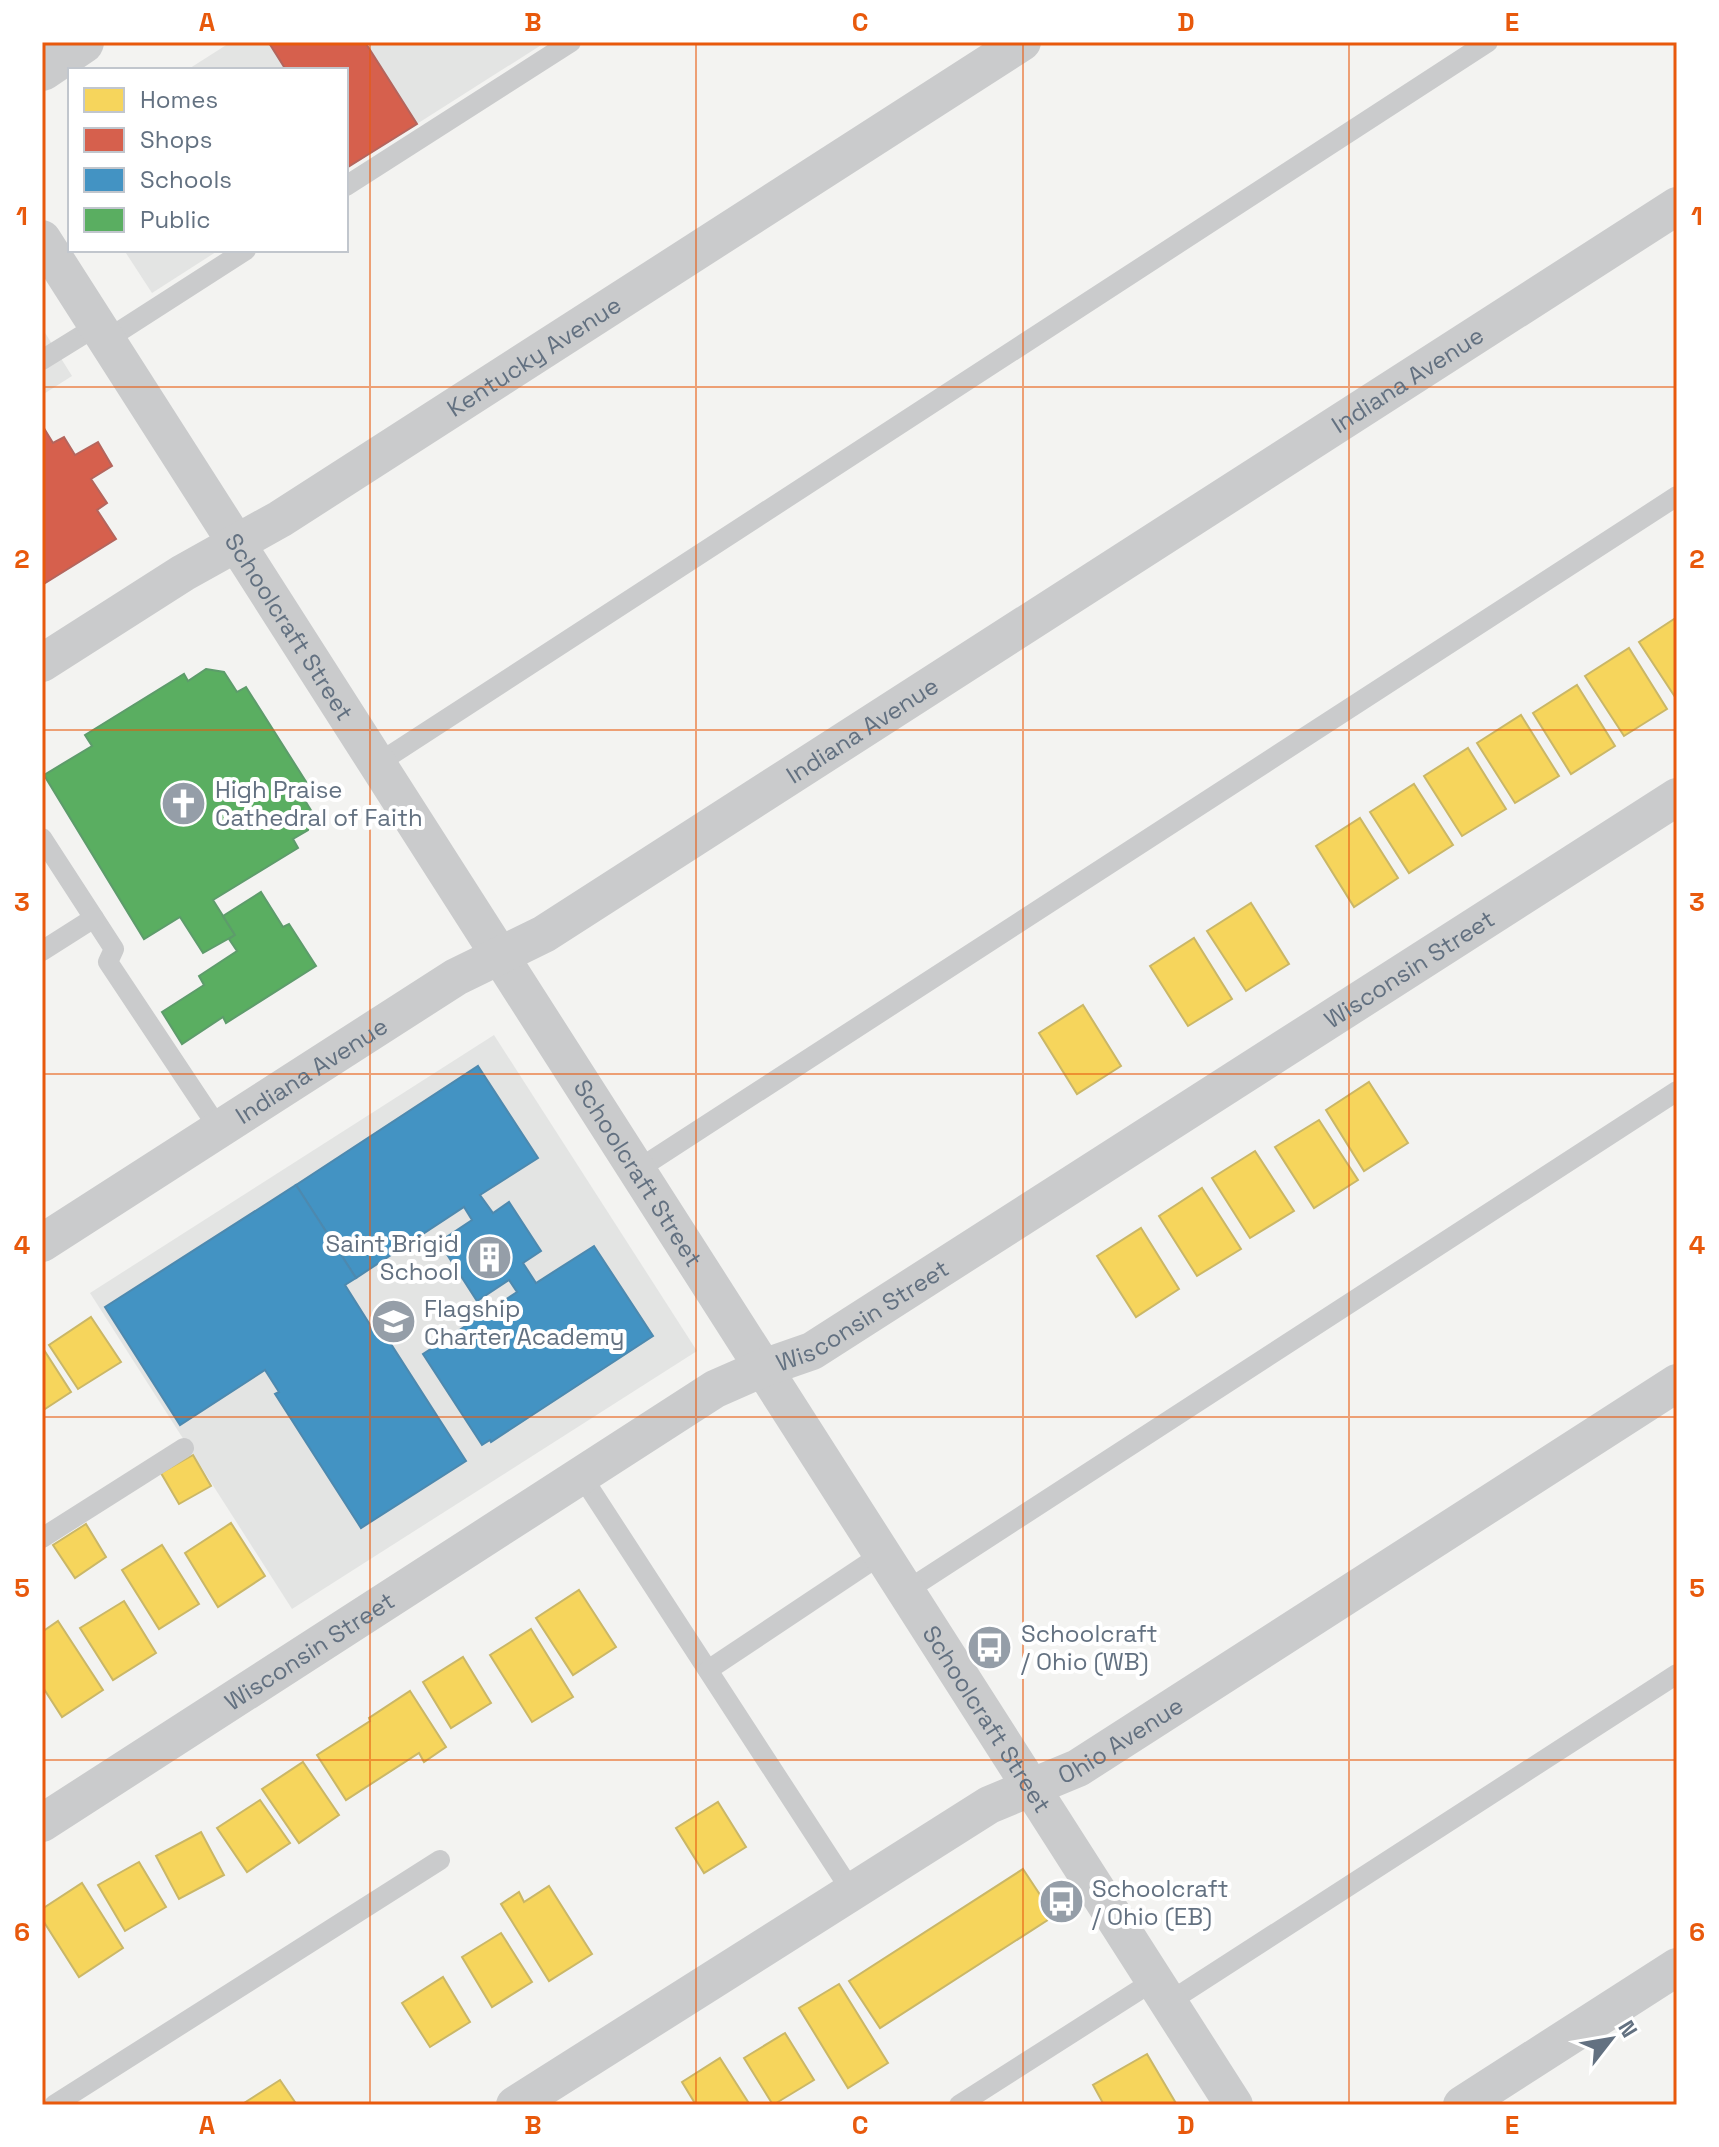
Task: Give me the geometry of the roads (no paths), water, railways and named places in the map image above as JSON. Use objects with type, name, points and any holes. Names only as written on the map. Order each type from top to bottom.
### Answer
[{"type":"street","name":"Kentucky Avenue","points":[[42,663],[183,573],[280,519],[1022,42]]},
{"type":"street","name":"Indiana Avenue","points":[[42,1243],[456,977],[557,925],[1677,206]]},
{"type":"street","name":"Schoolcraft Street","points":[[46,252],[102,333],[1234,2105]]},
{"type":"street","name":"Wisconsin Street","points":[[42,1823],[715,1389],[812,1351],[1677,797]]},
{"type":"street","name":"Ohio Avenue","points":[[515,2105],[989,1805],[1078,1768],[1677,1383]]},
{"type":"street","points":[[1462,2105],[1677,1967]]},
{"type":"lane","points":[[348,185],[571,42]]},
{"type":"lane","points":[[377,764],[1488,42]]},
{"type":"lane","points":[[42,360],[102,333],[243,252]]},
{"type":"lane","points":[[637,1170],[1677,496]]},
{"type":"lane","points":[[42,838],[114,949],[108,962],[219,1129]]},
{"type":"lane","points":[[42,951],[94,918]]},
{"type":"lane","points":[[906,1591],[1677,1091]]},
{"type":"lane","points":[[42,1538],[184,1448]]},
{"type":"lane","points":[[581,1475],[852,1892]]},
{"type":"lane","points":[[708,1670],[882,1554]]},
{"type":"lane","points":[[959,2105],[1162,1991],[1677,1674]]},
{"type":"lane","points":[[54,2105],[440,1860]]},
{"type":"place","name":"High Praise Cathedral of Faith","points":[[184,803]]},
{"type":"place","name":"Saint Brigid School","points":[[490,1257]]},
{"type":"place","name":"Flagship Charter Academy","points":[[393,1322]]},
{"type":"place","name":"Schoolcraft / Ohio (WB)","points":[[990,1647]]},
{"type":"place","name":"Schoolcraft / Ohio (EB)","points":[[1061,1902]]}]
